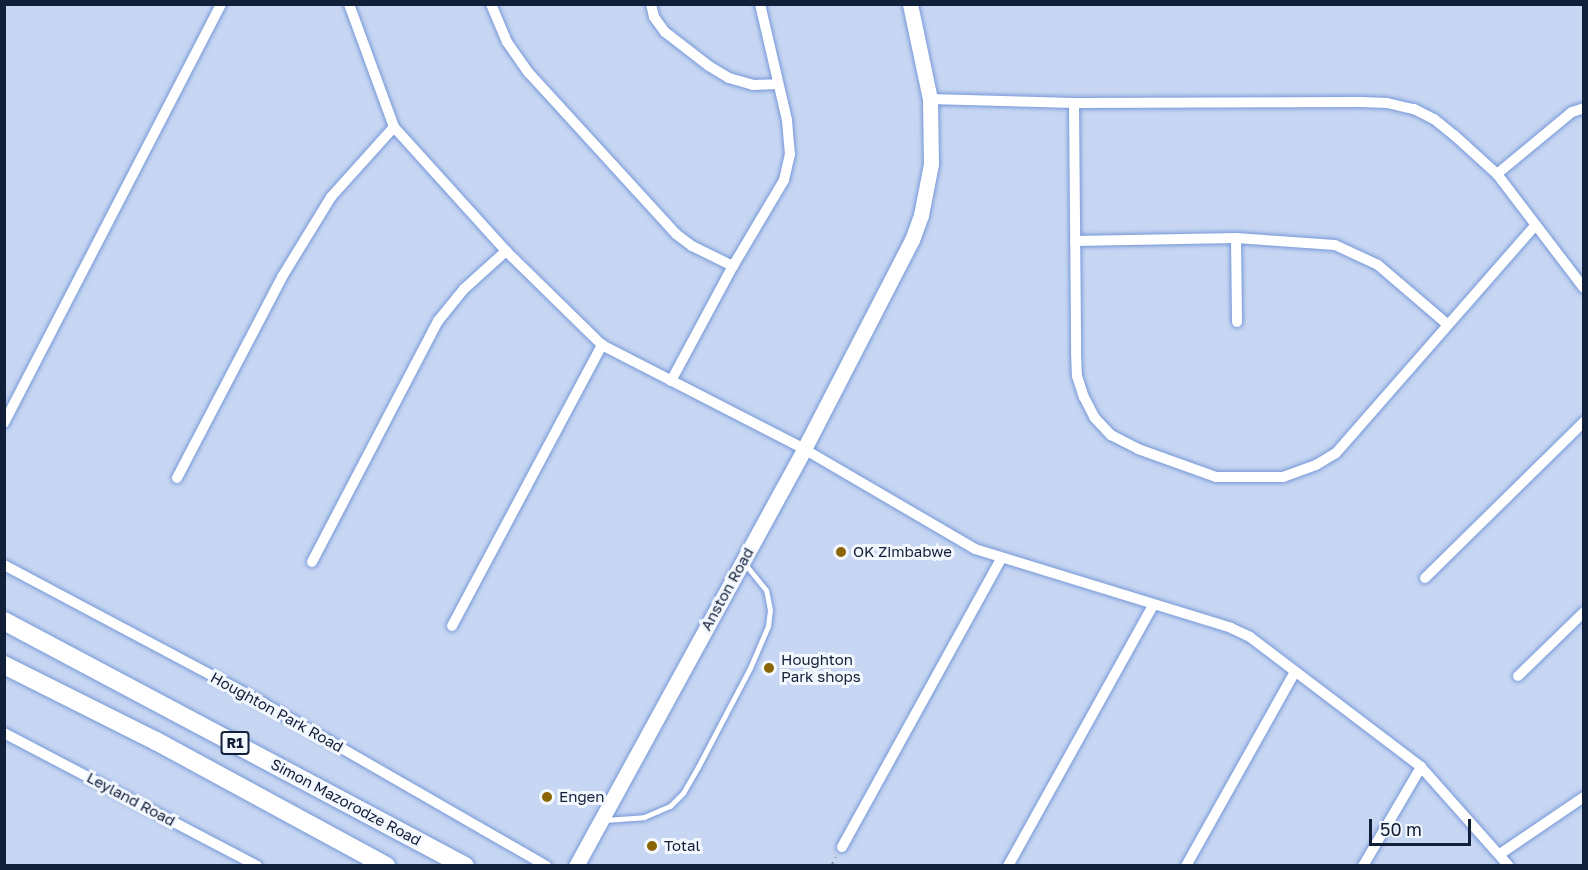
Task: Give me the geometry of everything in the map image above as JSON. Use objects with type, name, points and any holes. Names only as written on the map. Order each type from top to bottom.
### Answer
[{"type":"highway","name":"Simon Mazorodze Road","points":[[4,621],[465,866]]},
{"type":"highway","name":"R1","points":[[4,665],[156,741],[386,866]]},
{"type":"main road","name":"Anston Road","points":[[576,866],[804,449],[912,240],[926,196],[931,164],[930,99],[910,4]]},
{"type":"street","points":[[4,423],[221,4]]},
{"type":"street","points":[[348,4],[394,127],[506,251],[602,345],[804,449],[975,549],[1001,559],[1231,628],[1250,638],[1421,767],[1509,866]]},
{"type":"street","points":[[491,4],[507,42],[529,73],[668,225],[692,246],[733,266]]},
{"type":"street","points":[[651,4],[654,17],[665,32],[709,66],[729,78],[753,85],[778,84]]},
{"type":"street","points":[[671,381],[733,266],[784,180],[790,155],[787,120],[760,4]]},
{"type":"street","points":[[930,99],[1074,103],[1387,103],[1414,109],[1434,119],[1497,174],[1584,288]]},
{"type":"street","points":[[1074,103],[1077,376],[1094,417],[1111,435],[1138,449],[1216,477],[1283,477],[1316,465],[1336,453],[1535,226]]},
{"type":"street","points":[[1497,174],[1572,112],[1584,108]]},
{"type":"street","points":[[177,478],[282,277],[331,196],[394,127]]},
{"type":"street","points":[[1075,241],[1236,238],[1310,241],[1335,245],[1357,253],[1378,265],[1447,324]]},
{"type":"street","points":[[1236,238],[1237,322]]},
{"type":"street","points":[[312,562],[438,321],[464,289],[506,251]]},
{"type":"street","points":[[452,626],[602,345]]},
{"type":"street","points":[[1425,578],[1584,422]]},
{"type":"street","points":[[842,847],[1001,559]]},
{"type":"street","name":"Houghton Park Road","points":[[4,565],[263,703],[547,866]]},
{"type":"street","points":[[1008,866],[1154,605]]},
{"type":"street","points":[[1518,676],[1584,612]]},
{"type":"street","points":[[1186,866],[1295,672]]},
{"type":"street","name":"Leyland Road","points":[[4,733],[257,866]]},
{"type":"street","points":[[1363,866],[1421,767]]},
{"type":"street","points":[[1500,854],[1584,797]]},
{"type":"lane","points":[[600,821],[644,817],[670,806],[682,793],[698,767],[750,668],[768,626],[770,610],[766,590],[742,562]]},
{"type":"place","name":"OK Zimbabwe","points":[[841,552]]},
{"type":"place","name":"Houghton Park shops","points":[[769,668]]},
{"type":"place","name":"Engen","points":[[547,797]]},
{"type":"place","name":"Total","points":[[652,846]]}]
